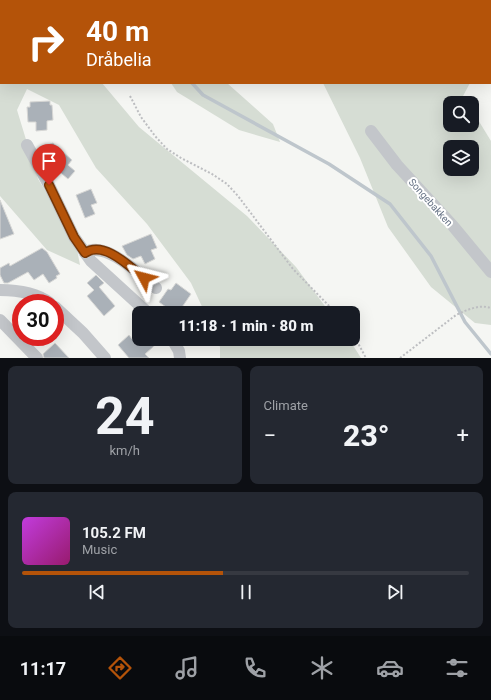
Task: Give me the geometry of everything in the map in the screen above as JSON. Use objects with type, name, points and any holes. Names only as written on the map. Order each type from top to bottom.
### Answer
[{"type":"street","name":"Songebakken","points":[[371,131],[397,165],[453,226],[491,272]]},
{"type":"street","points":[[27,145],[49,185],[74,237],[85,253],[91,261],[140,306]]},
{"type":"street","points":[[85,253],[89,250],[98,249],[107,252],[119,259],[156,288]]},
{"type":"street","points":[[0,290],[16,290],[32,294]]},
{"type":"street","points":[[64,315],[83,333],[105,358]]},
{"type":"street","points":[[0,320],[37,358]]},
{"type":"street","points":[[176,346],[179,351],[180,358]]},
{"type":"path","points":[[130,96],[141,117],[155,136],[168,148],[181,158],[212,174],[227,184],[293,269],[329,306]]},
{"type":"path","points":[[400,358],[456,315],[466,310],[482,306],[491,308]]},
{"type":"path","points":[[360,346],[366,358]]},
{"type":"shaded area","points":[[0,84],[103,84],[139,127],[247,216],[296,267],[325,306],[202,306],[191,283],[147,224],[96,168],[59,105],[27,89],[17,110],[38,179],[75,239],[80,265],[47,250],[0,196]]},
{"type":"shaded area","points":[[172,84],[228,84],[273,124],[280,142],[239,130],[177,92]]},
{"type":"shaded area","points":[[323,84],[469,84],[463,96],[443,96],[443,132],[479,132],[479,121],[491,141],[491,325],[475,323],[431,287],[388,227],[360,158]]},
{"type":"shaded area","points":[[353,346],[361,358],[220,358],[220,347]]},
{"type":"building","points":[[50,101],[50,105],[52,105],[53,120],[47,121],[47,130],[36,131],[36,122],[28,122],[27,107],[30,107],[30,102]]},
{"type":"building","points":[[53,143],[72,160],[68,165],[75,171],[68,179],[43,158],[40,153],[45,146]]},
{"type":"building","points":[[91,189],[97,203],[91,205],[95,214],[85,218],[76,195]]},
{"type":"building","points":[[0,200],[14,234],[0,239]]},
{"type":"building","points":[[151,234],[157,248],[151,250],[155,259],[145,264],[141,256],[133,259],[127,255],[122,246]]},
{"type":"building","points":[[42,248],[47,252],[60,274],[56,276],[57,278],[49,283],[43,274],[34,280],[28,272],[8,283],[4,283],[0,275],[0,268],[9,263],[10,266]]},
{"type":"building","points":[[96,275],[104,283],[99,287],[115,306],[104,316],[87,296],[94,290],[87,283]]},
{"type":"building","points":[[176,283],[191,294],[183,306],[164,306],[159,302],[168,289],[171,290]]},
{"type":"building","points":[[129,335],[132,339],[132,346],[154,346],[145,354],[149,358],[129,358],[118,345]]},
{"type":"building","points":[[52,346],[58,346],[69,358],[44,358],[43,354]]},
{"type":"waterway","points":[[193,84],[203,95],[329,164],[390,204],[431,256],[465,322],[491,354]]},
{"type":"route","points":[[49,185],[74,237],[85,253],[89,250],[98,249],[107,252],[144,278]]}]
